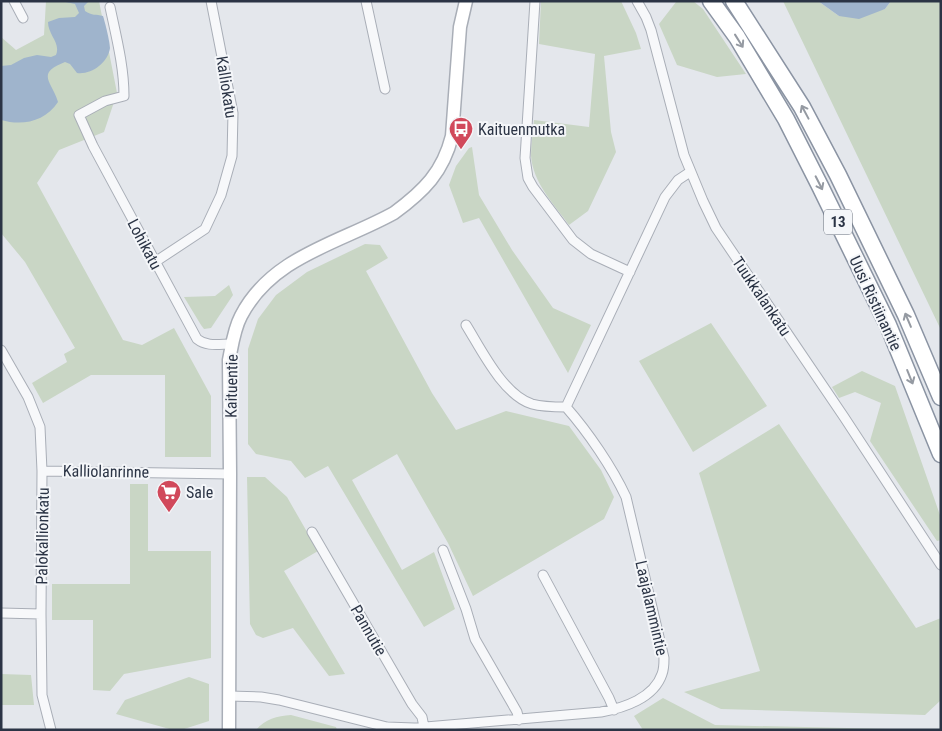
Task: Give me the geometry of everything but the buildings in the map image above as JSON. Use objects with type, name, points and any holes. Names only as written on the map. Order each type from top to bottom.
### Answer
[{"type":"highway","name":"Uusi Ristiinantie","points":[[711,1],[736,37],[786,119],[888,325],[941,454]]},
{"type":"highway","name":"Uusi Ristiinantie","points":[[734,1],[802,107],[838,175],[906,315],[941,397]]},
{"type":"street","points":[[14,1],[23,18]]},
{"type":"street","name":"Kalliokatu","points":[[155,262],[204,229],[221,195],[232,156],[234,113],[211,1]]},
{"type":"street","points":[[366,1],[386,89]]},
{"type":"street","name":"Kaituentie","points":[[229,730],[229,360],[241,316],[256,292],[274,274],[291,262],[394,213],[411,200],[443,163],[452,136],[460,27],[466,1]]},
{"type":"street","points":[[535,1],[525,158],[528,178],[573,240],[591,254],[630,272]]},
{"type":"street","name":"Tuukkalankatu","points":[[637,1],[651,30],[684,156],[716,228],[844,417],[941,565]]},
{"type":"street","name":"Lohikatu","points":[[110,7],[124,79],[124,96],[105,100],[79,115],[93,146],[197,339],[208,345],[232,344]]},
{"type":"street","points":[[466,325],[500,379],[513,394],[530,403],[545,407],[566,407],[665,197],[678,180],[690,172]]},
{"type":"street","name":"Palokallionkatu","points":[[1,350],[28,397],[40,427],[42,471],[42,695],[51,730]]},
{"type":"street","name":"Laajalammintie","points":[[229,696],[261,697],[279,700],[388,727],[399,728],[518,720],[614,710],[646,695],[657,685],[662,676],[664,658],[626,497],[612,471],[579,422],[566,407]]},
{"type":"street","name":"Kalliolanrinne","points":[[42,471],[230,474]]},
{"type":"street","name":"Pannutie","points":[[312,532],[422,718],[424,727]]},
{"type":"street","points":[[443,550],[475,639],[517,712],[518,720]]},
{"type":"street","points":[[543,575],[614,710]]},
{"type":"street","points":[[1,613],[41,614]]},
{"type":"green space","points":[[46,1],[99,1],[117,93],[104,132],[59,150],[37,183],[123,340],[142,345],[174,328],[211,396],[211,457],[165,457],[165,375],[91,375],[43,403],[32,383],[67,362],[64,354],[75,348],[25,262],[1,233],[1,37],[16,50],[44,35]]},
{"type":"green space","points":[[541,1],[621,1],[636,33],[641,49],[604,56],[611,132],[616,152],[588,211],[569,225],[545,193],[533,166],[531,156],[534,120],[589,127],[595,54],[539,44]]},
{"type":"green space","points":[[693,1],[703,9],[746,74],[717,77],[677,65],[659,24],[676,2]]},
{"type":"green space","points":[[783,1],[818,1],[839,16],[885,9],[891,1],[941,1],[941,330]]},
{"type":"green space","points":[[472,147],[479,195],[512,250],[553,308],[591,325],[568,373],[479,218],[463,223],[449,185],[456,166],[469,148]]},
{"type":"green space","points":[[365,244],[380,245],[388,258],[366,271],[432,393],[456,430],[506,411],[569,426],[601,470],[614,497],[604,519],[473,596],[448,543],[397,454],[352,480],[402,570],[434,552],[455,609],[424,627],[328,466],[305,478],[291,461],[256,454],[248,444],[248,349],[258,319],[276,295],[307,272]]},
{"type":"green space","points":[[229,285],[233,295],[211,328],[204,329],[184,297],[215,296]]},
{"type":"green space","points":[[711,323],[767,406],[693,452],[639,361]]},
{"type":"green space","points":[[862,371],[895,386],[941,518],[941,540],[937,541],[870,441],[881,403],[855,392],[839,398],[832,387]]},
{"type":"green space","points":[[779,424],[916,628],[941,618],[941,700],[925,715],[721,709],[684,692],[760,671],[699,473]]},
{"type":"green space","points":[[247,477],[265,477],[287,497],[318,551],[284,571],[345,674],[329,676],[293,628],[263,638],[256,635],[250,624]]},
{"type":"green space","points":[[130,484],[148,484],[148,551],[211,551],[211,658],[124,674],[110,691],[93,690],[93,620],[52,620],[52,584],[130,584]]},
{"type":"green space","points":[[1,674],[31,675],[34,705],[1,705]]},
{"type":"green space","points":[[189,677],[209,684],[209,721],[181,730],[173,730],[116,714],[125,700]]},
{"type":"green space","points":[[663,698],[715,725],[932,730],[643,730],[634,716]]},
{"type":"green space","points":[[291,715],[336,727],[337,730],[256,730],[263,723],[272,719]]},
{"type":"water","points":[[61,1],[89,1],[84,6],[85,11],[103,16],[110,45],[106,59],[93,70],[82,73],[77,73],[70,64],[65,62],[56,66],[48,74],[48,79],[58,102],[53,109],[33,121],[17,123],[1,120],[1,66],[11,65],[24,58],[37,55],[51,57],[56,55],[57,47],[48,22],[59,18],[75,17],[79,13],[75,4]]},
{"type":"water","points":[[818,1],[891,1],[885,9],[859,19],[839,16]]},
{"type":"place","name":"Kaituenmutka","points":[[461,150]]},
{"type":"place","name":"Sale","points":[[169,513]]}]
